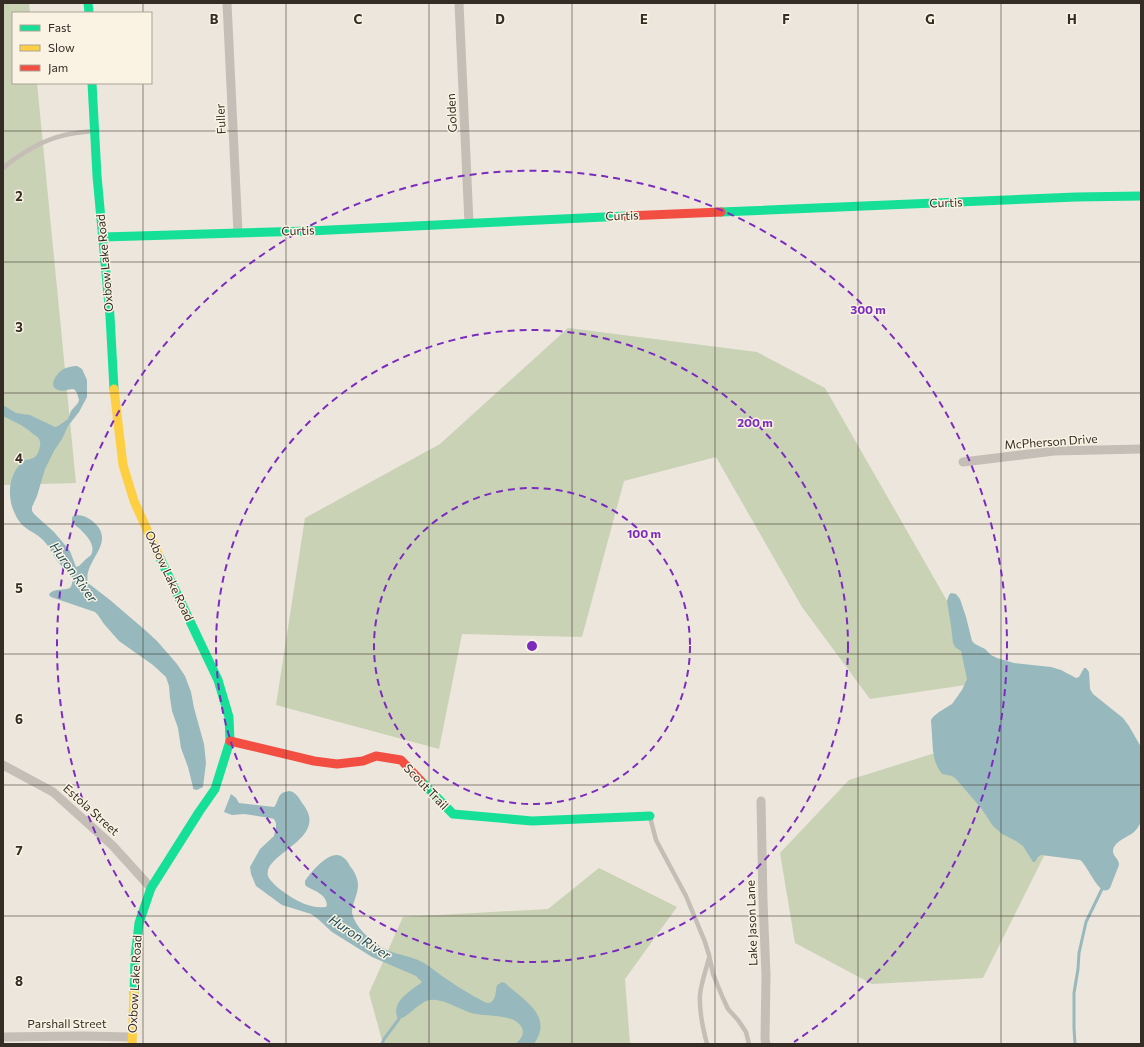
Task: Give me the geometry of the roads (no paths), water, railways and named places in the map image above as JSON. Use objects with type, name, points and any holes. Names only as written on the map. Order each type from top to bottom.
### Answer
[{"type":"street","name":"Fuller","points":[[227,3],[238,233]]},
{"type":"street","name":"Golden","points":[[459,3],[469,223]]},
{"type":"street","name":"Oxbow Lake Road","points":[[92,84],[97,176],[110,316],[114,398],[123,465],[134,501],[218,680],[229,717],[230,741],[215,789],[151,888],[139,923],[135,957],[132,1040]]},
{"type":"street","name":"Curtis","points":[[103,237],[316,231],[1053,198],[1141,196]]},
{"type":"street","name":"McPherson Drive","points":[[963,462],[1054,451],[1141,449]]},
{"type":"street","name":"Scout Trail","points":[[230,741],[314,761],[337,764],[363,761],[376,756],[401,760],[453,814],[532,821],[650,816]]},
{"type":"street","name":"Estola Street","points":[[3,765],[54,792],[113,846],[151,888]]},
{"type":"street","name":"Lake Jason Lane","points":[[761,801],[766,975],[766,1044]]},
{"type":"street","name":"Parshall Street","points":[[3,1036],[81,1036],[132,1040]]},
{"type":"lane","points":[[3,168],[13,160],[43,143],[63,136],[95,131]]},
{"type":"lane","points":[[650,816],[656,840],[686,896],[709,955],[713,974],[722,996],[728,1009],[746,1032],[749,1044]]},
{"type":"lane","points":[[707,1044],[700,1008],[700,994],[709,955]]},
{"type":"water","name":"Huron River","points":[[77,366],[82,369],[87,380],[87,397],[79,412],[68,426],[45,469],[32,511],[54,532],[70,551],[76,567],[91,555],[92,544],[74,523],[72,519],[73,516],[80,515],[87,517],[99,528],[102,536],[101,544],[90,567],[88,583],[157,641],[177,664],[185,676],[191,692],[204,744],[206,763],[203,787],[197,790],[193,789],[188,767],[181,748],[166,677],[153,665],[119,641],[95,612],[49,595],[55,591],[70,588],[72,584],[72,576],[59,563],[43,540],[22,525],[16,516],[11,502],[10,488],[13,474],[22,462],[36,456],[39,450],[40,441],[21,425],[3,416],[3,405],[16,413],[30,415],[55,427],[58,426],[68,419],[71,411],[79,400],[74,389],[62,391],[58,390],[53,386],[53,383],[62,370]]},
{"type":"water","points":[[951,593],[956,594],[960,599],[972,641],[985,649],[991,655],[1014,663],[1051,667],[1061,670],[1076,678],[1079,677],[1084,668],[1086,668],[1089,672],[1090,689],[1093,694],[1123,718],[1141,747],[1141,822],[1134,832],[1118,842],[1114,848],[1113,853],[1119,865],[1110,888],[1106,890],[1098,886],[1080,860],[1041,855],[1035,862],[1033,862],[1023,846],[1002,834],[993,826],[981,808],[956,779],[952,776],[942,774],[938,768],[933,751],[931,720],[939,712],[952,704],[962,690],[967,679],[961,651],[955,647],[953,643],[947,601]]},
{"type":"water","name":"Huron River","points":[[289,791],[295,794],[302,803],[309,816],[308,826],[303,836],[275,860],[269,868],[268,876],[274,884],[292,898],[311,906],[325,907],[327,906],[325,899],[320,893],[306,886],[305,881],[311,872],[326,859],[336,855],[341,856],[357,877],[358,889],[352,913],[356,923],[367,936],[386,950],[424,963],[455,985],[487,1003],[493,1001],[497,985],[502,982],[505,983],[534,1009],[538,1016],[540,1025],[539,1034],[534,1044],[515,1044],[522,1037],[523,1031],[518,1023],[513,1020],[499,1016],[471,1013],[450,1004],[435,1000],[426,1001],[405,1016],[398,1019],[396,1013],[399,1002],[407,993],[422,982],[416,976],[372,957],[332,932],[311,914],[282,905],[256,886],[250,867],[260,849],[274,836],[276,823],[274,819],[270,818],[244,814],[232,815],[224,812],[231,794],[239,803],[274,807],[280,795]]},
{"type":"waterway","points":[[1075,1044],[1074,993],[1079,953],[1086,922],[1102,889]]},
{"type":"waterway","points":[[382,1044],[399,1019]]}]
